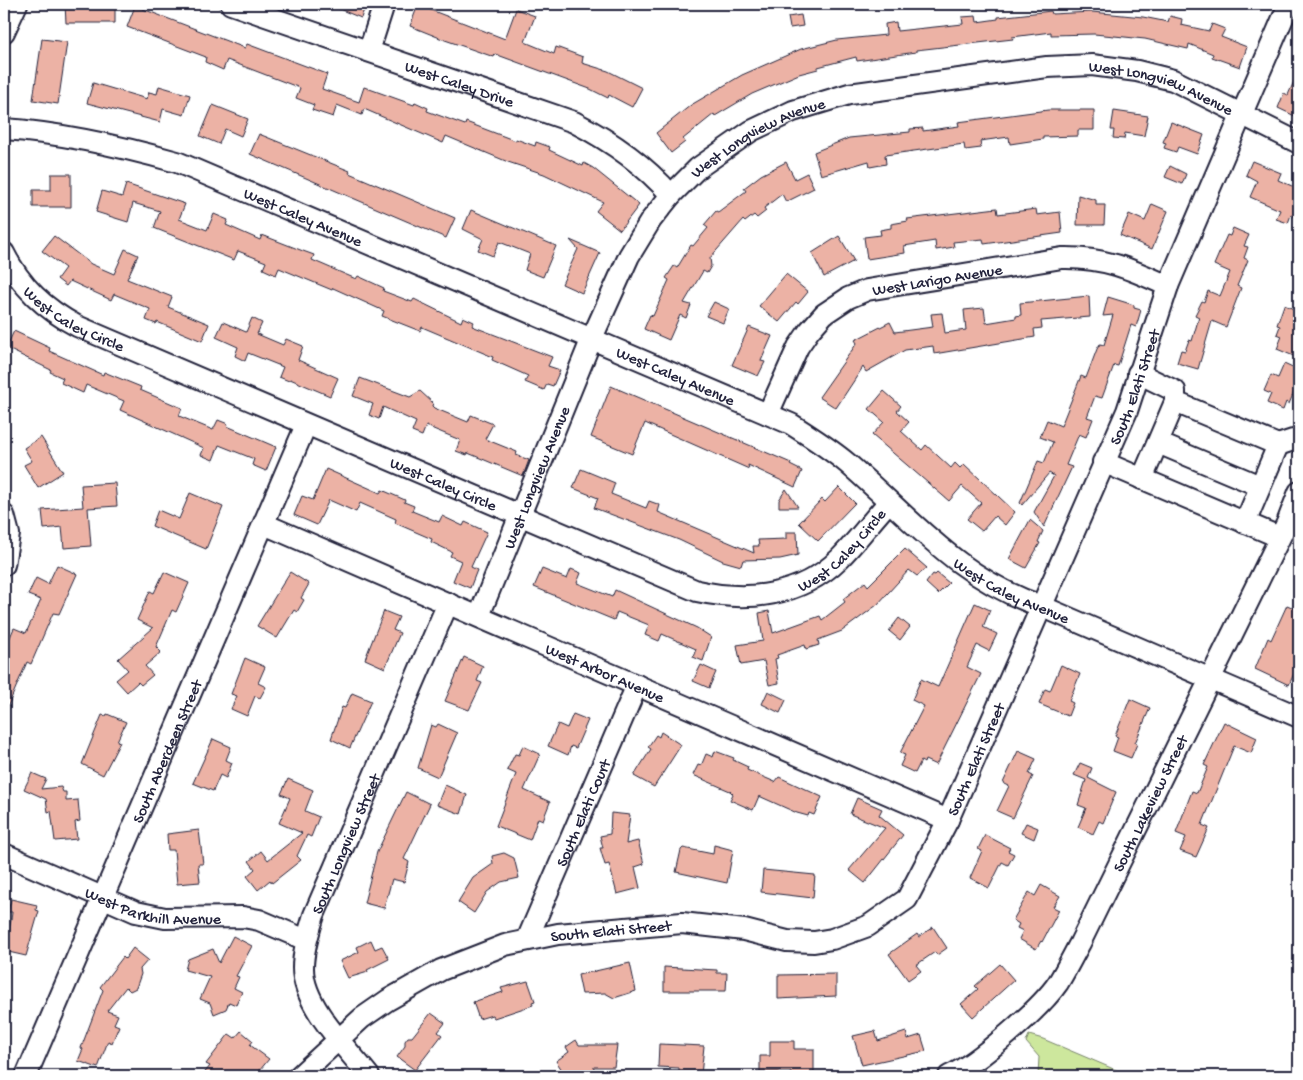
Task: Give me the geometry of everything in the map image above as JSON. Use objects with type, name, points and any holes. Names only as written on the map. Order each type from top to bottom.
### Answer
[{"type":"street","points":[[4,32],[17,4]]},
{"type":"street","name":"West Caley Drive","points":[[231,4],[574,122],[621,148],[649,171],[671,194]]},
{"type":"street","points":[[369,51],[384,4]]},
{"type":"street","name":"South Elati Street","points":[[299,1076],[362,1018],[413,984],[462,960],[527,940],[595,930],[682,923],[744,930],[799,942],[832,939],[868,926],[907,899],[948,820],[1103,462],[1127,411],[1168,286],[1289,4]]},
{"type":"street","name":"West Longview Avenue","points":[[478,616],[592,338],[629,256],[651,220],[671,194],[698,168],[751,131],[793,111],[849,94],[1047,67],[1092,65],[1137,71],[1173,80],[1299,142]]},
{"type":"street","name":"West Caley Avenue","points":[[4,129],[76,138],[131,149],[177,162],[768,414],[790,424],[821,443],[964,568],[1011,595],[1041,606],[1299,717]]},
{"type":"street","name":"West Caley Circle","points":[[4,253],[20,280],[37,300],[58,316],[96,335],[697,591],[731,598],[764,596],[795,587],[839,559],[889,502]]},
{"type":"street","name":"West Larigo Avenue","points":[[768,414],[798,347],[816,321],[836,305],[867,290],[1069,258],[1108,261],[1168,286]]},
{"type":"street","points":[[1138,374],[1175,391],[1175,402],[1142,478]]},
{"type":"street","points":[[1175,402],[1278,445],[1293,440],[1299,442]]},
{"type":"street","name":"South Aberdeen Street","points":[[26,1076],[306,425]]},
{"type":"street","points":[[1158,443],[1260,486]]},
{"type":"street","points":[[1245,523],[1278,445]]},
{"type":"street","points":[[1103,462],[1279,538]]},
{"type":"street","name":"South Lakeview Street","points":[[950,1076],[1016,1026],[1057,984],[1080,942],[1279,538],[1299,492]]},
{"type":"street","name":"West Arbor Avenue","points":[[264,524],[948,820]]},
{"type":"street","points":[[4,565],[6,525]]},
{"type":"street","name":"South Longview Street","points":[[370,1076],[339,1039],[312,1002],[303,969],[306,940],[314,915],[448,603]]},
{"type":"street","name":"South Elati Court","points":[[527,940],[637,685]]},
{"type":"street","name":"West Parkhill Avenue","points":[[4,854],[136,912],[159,917],[243,917],[259,920],[306,940]]},
{"type":"green space","points":[[1029,1035],[1043,1039],[1130,1076],[1038,1076],[1039,1057],[1026,1042]]},
{"type":"building","points":[[65,4],[115,4],[115,23],[66,23]]},
{"type":"building","points":[[327,4],[366,4],[361,18]]},
{"type":"building","points":[[418,5],[505,39],[516,9],[535,16],[525,42],[554,54],[556,47],[583,57],[582,63],[608,71],[642,88],[632,107],[609,95],[608,98],[590,89],[495,54],[494,57],[445,40],[410,26]]},
{"type":"building","points":[[135,6],[245,48],[247,44],[327,74],[322,89],[359,102],[364,87],[414,105],[415,102],[428,108],[427,111],[465,125],[466,122],[516,141],[516,139],[535,146],[536,142],[550,147],[549,150],[583,166],[584,163],[593,168],[639,205],[620,230],[596,211],[603,202],[544,174],[508,162],[446,136],[443,143],[364,109],[362,115],[337,105],[333,117],[312,110],[314,105],[296,98],[300,88],[227,60],[223,70],[205,62],[206,57],[127,27]]},
{"type":"building","points":[[1051,11],[1052,14],[1092,12],[1143,17],[1168,22],[1170,16],[1182,19],[1181,25],[1209,31],[1212,24],[1225,29],[1221,37],[1247,47],[1240,67],[1212,57],[1213,54],[1189,44],[1188,49],[1145,39],[1094,34],[1051,35],[1051,32],[1012,37],[1013,39],[916,50],[916,52],[857,61],[856,57],[818,67],[818,69],[799,74],[752,94],[715,116],[714,114],[683,139],[685,142],[671,153],[656,133],[691,105],[742,75],[801,49],[837,40],[886,35],[885,24],[896,22],[897,31],[963,24],[962,17],[976,16],[977,22],[998,19],[998,17]]},
{"type":"building","points":[[801,15],[803,26],[790,28],[788,17]]},
{"type":"building","points":[[42,39],[67,42],[58,104],[33,100]]},
{"type":"building","points":[[1299,70],[1299,118],[1278,108],[1284,93],[1288,95]]},
{"type":"building","points":[[93,83],[147,99],[149,92],[157,94],[159,86],[190,95],[184,115],[163,109],[160,122],[87,103]]},
{"type":"building","points":[[213,105],[248,119],[241,136],[225,129],[219,144],[200,136]]},
{"type":"building","points":[[1048,110],[1094,110],[1094,130],[1078,130],[1078,136],[1043,137],[1043,139],[1010,144],[1009,137],[980,141],[981,148],[965,150],[964,144],[885,155],[886,164],[870,167],[869,161],[821,175],[814,152],[849,138],[910,132],[910,129],[923,128],[923,131],[959,126],[958,122]]},
{"type":"building","points":[[1114,111],[1148,116],[1144,136],[1125,133],[1124,139],[1113,138],[1114,130],[1111,130]]},
{"type":"building","points":[[1171,122],[1204,135],[1197,154],[1178,147],[1176,152],[1164,148],[1166,143],[1163,142]]},
{"type":"building","points":[[259,134],[350,171],[349,173],[455,218],[446,238],[250,154]]},
{"type":"building","points":[[1252,161],[1281,173],[1278,180],[1299,189],[1299,219],[1291,215],[1288,223],[1276,219],[1280,210],[1250,197],[1257,181],[1246,175]]},
{"type":"building","points":[[786,162],[795,179],[807,173],[814,188],[786,202],[782,194],[764,208],[766,211],[757,218],[754,215],[745,222],[743,220],[710,258],[711,266],[707,273],[703,271],[684,303],[691,305],[686,318],[680,315],[669,340],[644,329],[650,315],[653,316],[669,280],[666,278],[674,266],[677,268],[691,245],[693,246],[708,228],[704,225],[716,211],[718,212],[746,191],[744,188],[761,175]]},
{"type":"building","points":[[1170,166],[1186,174],[1182,184],[1165,177]]},
{"type":"building","points":[[51,174],[71,174],[71,207],[33,207],[33,190],[51,190]]},
{"type":"building","points":[[126,184],[185,204],[179,219],[207,230],[214,214],[228,220],[226,225],[260,240],[262,235],[314,255],[312,260],[356,279],[358,276],[384,288],[383,291],[412,302],[414,299],[461,322],[463,317],[474,322],[472,326],[552,357],[548,366],[560,370],[553,386],[547,384],[544,390],[525,382],[528,376],[492,360],[493,357],[422,327],[420,331],[382,316],[384,311],[333,288],[332,290],[279,268],[276,275],[263,269],[266,262],[238,251],[234,260],[154,228],[160,211],[133,203],[128,222],[96,212],[102,191],[122,197]]},
{"type":"building","points":[[1078,195],[1096,200],[1096,205],[1105,205],[1104,225],[1077,225]]},
{"type":"building","points":[[1152,204],[1168,211],[1152,249],[1120,235],[1129,214],[1145,221]]},
{"type":"building","points":[[997,208],[998,214],[1036,209],[1037,215],[1060,212],[1062,233],[984,244],[983,239],[953,242],[954,247],[936,250],[935,241],[904,246],[905,253],[867,259],[864,237],[881,235],[880,230],[891,228],[891,224],[908,221],[907,219]]},
{"type":"building","points":[[471,210],[556,246],[543,277],[525,270],[530,254],[499,242],[493,256],[478,250],[483,239],[463,229]]},
{"type":"building","points":[[1233,228],[1249,235],[1244,246],[1248,247],[1244,258],[1248,260],[1237,286],[1241,288],[1226,327],[1212,321],[1198,369],[1177,363],[1181,350],[1185,351],[1189,340],[1192,341],[1199,317],[1195,315],[1202,301],[1204,302],[1208,291],[1220,296],[1230,272],[1214,265],[1227,235],[1230,236]]},
{"type":"building","points":[[54,236],[91,264],[114,274],[125,249],[138,255],[127,279],[172,297],[168,307],[209,324],[202,341],[157,322],[156,324],[146,320],[150,309],[114,294],[111,300],[70,281],[66,286],[57,279],[65,268],[42,251]]},
{"type":"building","points":[[839,236],[854,261],[824,277],[812,253]]},
{"type":"building","points":[[570,240],[600,253],[582,293],[562,284],[578,249]]},
{"type":"building","points":[[786,274],[808,292],[798,304],[796,302],[779,322],[759,306]]},
{"type":"building","points":[[1089,296],[1090,317],[1041,321],[1042,328],[1034,329],[1035,337],[934,354],[933,346],[905,350],[866,372],[863,367],[836,408],[819,397],[857,343],[855,340],[890,322],[895,332],[933,327],[931,314],[942,313],[945,333],[966,330],[964,310],[984,308],[986,323],[1016,318],[1016,316],[1021,315],[1020,303]]},
{"type":"building","points":[[1108,297],[1134,305],[1134,308],[1141,310],[1136,327],[1131,325],[1118,366],[1114,365],[1102,398],[1095,396],[1087,417],[1093,419],[1086,437],[1079,434],[1066,465],[1072,467],[1044,527],[1034,512],[1054,476],[1049,473],[1022,505],[1020,503],[1038,461],[1044,463],[1053,442],[1040,437],[1047,420],[1061,426],[1081,376],[1086,378],[1097,349],[1100,344],[1104,345],[1113,315],[1103,316]]},
{"type":"building","points":[[714,302],[729,309],[723,323],[706,316]]},
{"type":"building","points":[[1284,305],[1299,311],[1299,349],[1296,357],[1277,349],[1282,336],[1277,334],[1280,326],[1277,325]]},
{"type":"building","points":[[252,318],[262,323],[257,334],[283,345],[286,339],[303,346],[298,360],[338,378],[330,396],[290,379],[289,381],[279,377],[283,367],[248,353],[245,361],[235,356],[238,347],[216,337],[223,322],[246,332]]},
{"type":"building","points":[[749,327],[772,336],[761,361],[765,362],[758,376],[732,365]]},
{"type":"building","points":[[14,331],[50,348],[49,351],[103,375],[104,372],[141,387],[140,390],[182,408],[179,416],[213,430],[218,420],[228,424],[227,426],[276,447],[266,471],[252,465],[254,459],[219,445],[213,460],[201,455],[204,448],[120,410],[124,401],[86,385],[83,393],[61,383],[63,378],[50,372],[51,370],[6,348]]},
{"type":"building","points":[[1284,364],[1299,371],[1299,380],[1289,404],[1286,402],[1283,410],[1267,403],[1271,394],[1264,391],[1271,375],[1278,378]]},
{"type":"building","points":[[360,378],[410,397],[420,391],[433,403],[432,406],[434,408],[468,422],[471,415],[493,424],[485,439],[517,452],[516,455],[529,460],[523,476],[468,453],[467,455],[456,451],[460,440],[426,426],[422,436],[412,432],[416,422],[383,407],[379,419],[369,415],[373,404],[353,396]]},
{"type":"building","points":[[611,386],[791,463],[790,465],[802,471],[795,487],[748,465],[749,469],[645,423],[632,454],[591,437]]},
{"type":"building","points":[[884,391],[901,406],[897,411],[909,422],[901,431],[922,450],[926,445],[951,468],[955,463],[960,468],[964,464],[1015,512],[1005,525],[995,516],[982,531],[967,519],[981,503],[962,486],[949,501],[872,435],[884,422],[869,409]]},
{"type":"building","points":[[41,437],[63,472],[38,488],[24,465],[32,461],[24,448]]},
{"type":"building","points":[[326,469],[380,493],[382,490],[405,500],[404,502],[414,506],[412,511],[439,522],[442,516],[463,526],[465,522],[487,532],[471,567],[477,570],[470,588],[453,581],[461,561],[450,556],[452,552],[431,542],[432,539],[395,523],[396,519],[360,503],[356,512],[329,500],[317,525],[294,515],[302,496],[313,500]]},
{"type":"building","points":[[581,469],[615,483],[611,494],[646,508],[649,501],[660,505],[658,512],[754,553],[753,546],[759,546],[758,540],[786,539],[786,532],[797,532],[798,555],[780,559],[743,560],[741,566],[723,561],[679,540],[594,508],[598,498],[573,488]]},
{"type":"building","points":[[115,483],[117,506],[88,508],[91,546],[64,548],[62,527],[44,529],[42,510],[83,507],[81,485]]},
{"type":"building","points":[[839,487],[855,503],[818,541],[799,523],[822,499],[825,502]]},
{"type":"building","points":[[786,489],[798,507],[779,507],[779,500]]},
{"type":"building","points":[[190,493],[223,507],[206,549],[152,526],[158,510],[179,519]]},
{"type":"building","points":[[1030,520],[1043,531],[1038,542],[1040,543],[1026,568],[1009,559]]},
{"type":"building","points":[[905,549],[927,568],[917,576],[909,570],[877,605],[842,631],[818,640],[819,645],[806,649],[805,645],[777,655],[778,658],[775,659],[779,683],[769,685],[764,661],[741,665],[737,645],[763,641],[759,613],[769,611],[773,633],[820,616],[822,620],[845,602],[843,599],[865,582],[868,586]]},
{"type":"building","points":[[57,565],[77,574],[59,614],[53,613],[31,664],[27,662],[4,715],[4,651],[14,628],[26,633],[41,600],[28,595],[36,578],[48,584]]},
{"type":"building","points":[[542,569],[567,579],[571,569],[581,573],[577,583],[612,597],[615,590],[697,628],[711,637],[703,661],[693,657],[696,649],[662,634],[659,641],[645,635],[649,625],[617,612],[614,620],[534,587]]},
{"type":"building","points":[[164,572],[189,583],[176,612],[172,610],[156,647],[161,652],[145,666],[153,675],[141,685],[138,682],[127,692],[116,680],[128,670],[118,659],[153,628],[137,620],[150,591],[154,593]]},
{"type":"building","points":[[290,572],[309,584],[301,598],[304,600],[297,612],[294,610],[277,638],[257,626]]},
{"type":"building","points":[[937,573],[949,583],[938,594],[926,583],[933,574]]},
{"type":"building","points":[[975,603],[990,610],[983,627],[997,634],[989,651],[977,645],[967,667],[981,674],[936,765],[925,760],[924,763],[921,761],[915,773],[900,766],[905,755],[900,753],[924,706],[912,700],[921,679],[938,687]]},
{"type":"building","points":[[1287,605],[1299,610],[1299,662],[1289,685],[1255,669],[1268,638],[1271,640]]},
{"type":"building","points":[[384,611],[399,617],[393,630],[400,633],[385,668],[365,659]]},
{"type":"building","points":[[899,618],[910,627],[900,640],[889,631]]},
{"type":"building","points":[[464,657],[483,666],[477,681],[482,683],[469,710],[445,701]]},
{"type":"building","points":[[245,658],[265,667],[258,683],[266,687],[260,698],[255,696],[247,716],[231,709],[237,696],[231,694]]},
{"type":"building","points":[[701,665],[716,672],[709,688],[693,681]]},
{"type":"building","points":[[1061,665],[1080,674],[1069,701],[1073,703],[1068,716],[1039,704],[1045,689],[1050,691]]},
{"type":"building","points":[[768,691],[786,700],[780,713],[762,704]]},
{"type":"building","points":[[352,693],[371,701],[350,748],[331,739],[342,707],[345,708]]},
{"type":"building","points":[[1130,699],[1150,708],[1135,743],[1137,744],[1131,758],[1113,751],[1118,737],[1115,736]]},
{"type":"building","points":[[107,714],[126,722],[117,741],[120,742],[103,775],[82,764],[102,715],[106,716]]},
{"type":"building","points":[[573,714],[588,720],[576,748],[571,746],[568,755],[548,746],[558,724],[567,728]]},
{"type":"building","points":[[1224,722],[1257,738],[1251,753],[1234,746],[1202,825],[1209,828],[1196,857],[1180,851],[1186,837],[1176,833],[1192,791],[1197,793],[1208,767],[1204,765]]},
{"type":"building","points":[[438,724],[457,733],[438,777],[418,768],[431,725],[436,727]]},
{"type":"building","points":[[661,732],[681,745],[654,787],[634,776],[651,749],[648,747],[656,735],[659,737]]},
{"type":"building","points":[[213,739],[231,747],[226,760],[232,763],[226,778],[220,775],[213,791],[193,783]]},
{"type":"building","points":[[523,746],[540,754],[524,790],[550,802],[543,820],[538,818],[530,840],[496,826],[516,774],[507,770],[515,754],[519,755]]},
{"type":"building","points":[[715,751],[734,758],[733,760],[748,767],[747,770],[775,782],[779,777],[822,797],[814,815],[809,813],[808,816],[797,813],[759,796],[753,810],[730,800],[733,794],[730,791],[693,775],[698,765],[701,766],[706,754],[713,757]]},
{"type":"building","points":[[1018,751],[1036,759],[1029,774],[1033,776],[1013,818],[997,811],[1009,786],[1003,783]]},
{"type":"building","points":[[1080,763],[1092,768],[1088,778],[1116,792],[1103,823],[1099,821],[1093,834],[1078,827],[1086,808],[1078,805],[1086,780],[1074,775]]},
{"type":"building","points":[[32,773],[46,779],[41,789],[61,787],[63,792],[66,792],[66,801],[78,800],[80,821],[75,822],[77,839],[55,841],[51,811],[48,812],[46,799],[24,789]]},
{"type":"building","points":[[288,779],[313,790],[305,811],[319,817],[311,837],[307,835],[297,856],[301,860],[272,883],[270,880],[258,890],[247,876],[255,869],[249,861],[261,851],[268,860],[302,833],[279,823],[290,798],[281,794]]},
{"type":"building","points":[[445,785],[467,795],[461,814],[437,805]]},
{"type":"building","points":[[406,792],[430,804],[404,859],[409,862],[404,882],[392,879],[384,908],[364,903],[377,852]]},
{"type":"building","points":[[857,798],[882,809],[879,815],[903,835],[865,883],[849,870],[885,828],[850,814]]},
{"type":"building","points":[[611,813],[630,815],[626,844],[638,841],[644,864],[635,867],[640,888],[617,894],[609,864],[605,865],[600,848],[603,848],[600,836],[610,834]]},
{"type":"building","points":[[1026,823],[1038,828],[1034,839],[1021,833]]},
{"type":"building","points":[[199,830],[203,864],[198,864],[200,882],[177,884],[174,850],[168,850],[167,834]]},
{"type":"building","points":[[985,835],[1010,848],[1008,851],[1014,854],[1008,865],[1002,862],[989,888],[970,878],[982,851],[978,849]]},
{"type":"building","points":[[714,845],[733,850],[727,883],[676,872],[683,848],[713,854]]},
{"type":"building","points":[[504,853],[514,858],[519,878],[501,882],[487,892],[474,913],[458,902],[473,878],[493,864],[492,856]]},
{"type":"building","points":[[763,870],[815,875],[813,898],[761,892]]},
{"type":"building","points":[[1041,885],[1060,896],[1053,907],[1059,910],[1042,942],[1036,949],[1019,939],[1023,931],[1017,928],[1019,924],[1013,920],[1029,892],[1035,896]]},
{"type":"building","points":[[11,899],[37,905],[36,910],[39,911],[26,956],[4,951],[11,920],[12,912],[8,912]]},
{"type":"building","points":[[933,927],[947,948],[937,955],[935,952],[916,965],[921,971],[908,980],[889,954],[917,934],[919,937]]},
{"type":"building","points":[[233,936],[252,946],[236,976],[239,977],[234,988],[242,992],[236,1005],[229,1002],[226,1009],[214,1014],[210,1003],[200,999],[210,977],[185,970],[188,959],[213,949],[219,963]]},
{"type":"building","points":[[371,940],[375,949],[382,946],[389,959],[367,970],[368,972],[348,978],[340,961],[359,952],[357,947]]},
{"type":"building","points":[[133,948],[148,960],[140,969],[141,974],[136,988],[130,991],[126,987],[107,1011],[118,1015],[114,1024],[119,1026],[112,1043],[108,1041],[98,1068],[78,1061],[103,990],[100,987],[123,957],[125,959]]},
{"type":"building","points":[[630,963],[636,991],[614,998],[605,993],[582,994],[578,975]]},
{"type":"building","points":[[1000,964],[1014,980],[973,1017],[961,1004],[978,989],[975,986]]},
{"type":"building","points":[[664,967],[717,970],[717,973],[727,973],[726,991],[664,991]]},
{"type":"building","points":[[836,974],[836,996],[778,999],[778,975]]},
{"type":"building","points":[[528,981],[535,1001],[532,1002],[533,1005],[494,1018],[492,1015],[479,1019],[473,1002],[503,992],[501,988]]},
{"type":"building","points":[[431,1013],[445,1023],[438,1032],[442,1035],[415,1070],[397,1057],[405,1046],[405,1041],[408,1037],[412,1037]]},
{"type":"building","points":[[241,1031],[253,1041],[250,1045],[269,1059],[255,1076],[202,1076],[210,1066],[206,1064],[229,1034],[235,1038]]},
{"type":"building","points":[[875,1031],[878,1041],[906,1032],[908,1039],[921,1035],[926,1051],[862,1065],[853,1036]]},
{"type":"building","points":[[576,1040],[579,1045],[617,1045],[614,1067],[594,1067],[591,1076],[583,1071],[574,1076],[566,1076],[556,1061],[569,1052],[566,1047]]},
{"type":"building","points":[[770,1041],[794,1041],[794,1049],[814,1049],[814,1074],[791,1075],[791,1072],[760,1072],[760,1056],[770,1056]]},
{"type":"building","points":[[659,1044],[704,1046],[701,1075],[679,1074],[679,1068],[658,1067]]}]
